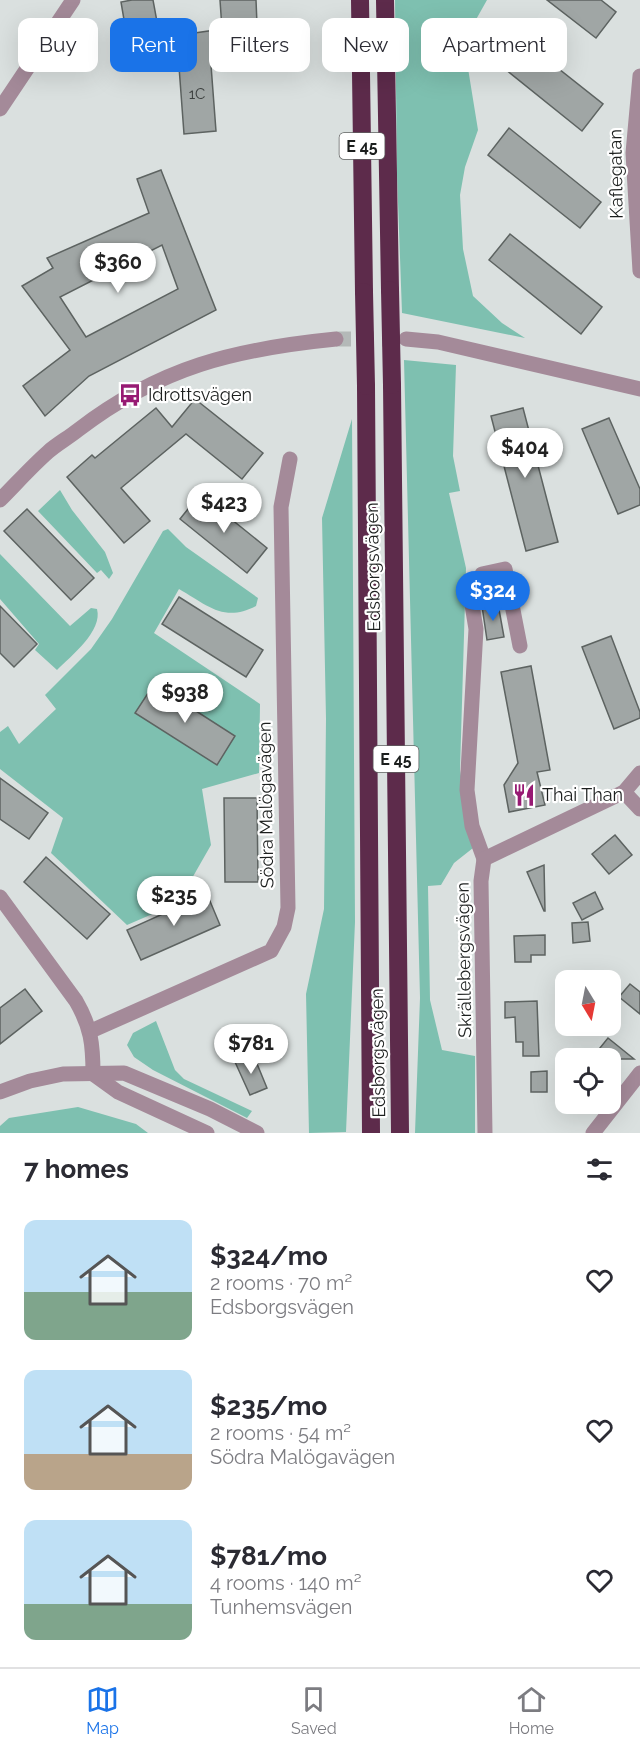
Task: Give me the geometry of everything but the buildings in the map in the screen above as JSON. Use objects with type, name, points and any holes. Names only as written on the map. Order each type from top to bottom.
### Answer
[{"type":"highway","name":"Edsborgsvägen","points":[[360,0],[366,387],[371,1124]]},
{"type":"highway","name":"Edsborgsvägen","points":[[385,0],[392,385],[400,1133]]},
{"type":"highway","points":[[361,1133],[371,1124]]},
{"type":"street","points":[[0,109],[73,0]]},
{"type":"street","name":"Kaflegatan","points":[[640,76],[633,153],[640,271]]},
{"type":"street","points":[[0,500],[49,451],[107,408],[164,378],[198,364],[244,351],[336,339]]},
{"type":"street","points":[[406,339],[438,342],[640,389]]},
{"type":"street","name":"Södra Malögavägen","points":[[91,1031],[271,951],[284,927],[288,908],[281,507],[290,459]]},
{"type":"street","points":[[484,858],[472,826],[467,790],[476,628],[472,605],[482,574],[505,569],[520,646]]},
{"type":"street","name":"Skrällebergsvägen","points":[[485,1133],[481,881],[484,858],[624,792],[640,773]]},
{"type":"street","points":[[624,792],[640,809]]},
{"type":"street","points":[[0,897],[76,1001],[91,1031],[93,1074]]},
{"type":"street","points":[[0,1092],[30,1081],[63,1074],[124,1073],[210,1109],[256,1133]]},
{"type":"street","points":[[593,1133],[640,1073]]},
{"type":"street","points":[[93,1074],[118,1092],[207,1133]]},
{"type":"green space","points":[[395,0],[487,0],[477,18],[421,18],[421,72],[469,72],[478,130],[465,167],[460,195],[463,249],[473,296],[502,323],[525,338],[402,313],[396,72],[409,72],[409,18],[395,18]]},
{"type":"green space","points":[[404,360],[456,365],[453,456],[460,491],[449,493],[466,568],[460,770],[473,848],[454,863],[441,885],[428,886],[430,1000],[442,1050],[475,1056],[475,1133],[415,1133],[420,998]]},
{"type":"green space","points":[[352,419],[355,922],[346,1132],[309,1133],[306,994],[324,909],[326,719],[322,518]]},
{"type":"green space","points":[[60,490],[72,510],[105,552],[113,573],[109,579],[101,570],[97,573],[38,511]]},
{"type":"green space","points":[[168,529],[186,547],[258,598],[256,606],[245,611],[225,612],[207,606],[179,589],[154,633],[260,704],[259,773],[202,789],[211,845],[191,880],[201,893],[127,925],[51,853],[63,818],[0,769],[0,732],[8,726],[19,744],[56,709],[45,695],[91,649],[112,619],[163,531]]},
{"type":"green space","points":[[0,554],[70,626],[91,608],[97,609],[98,617],[91,634],[57,670],[35,650],[39,644],[0,599]]},
{"type":"green space","points":[[156,1021],[175,1070],[184,1079],[252,1111],[247,1118],[153,1070],[134,1057],[127,1045],[133,1033]]},
{"type":"green space","points":[[78,1107],[136,1124],[148,1133],[0,1133],[0,1126],[9,1118]]},
{"type":"tunnel","points":[[336,339],[402,339]]},
{"type":"place","name":"Idrottsvägen","points":[[130,395]]},
{"type":"place","name":"Thai Than","points":[[524,795]]}]
